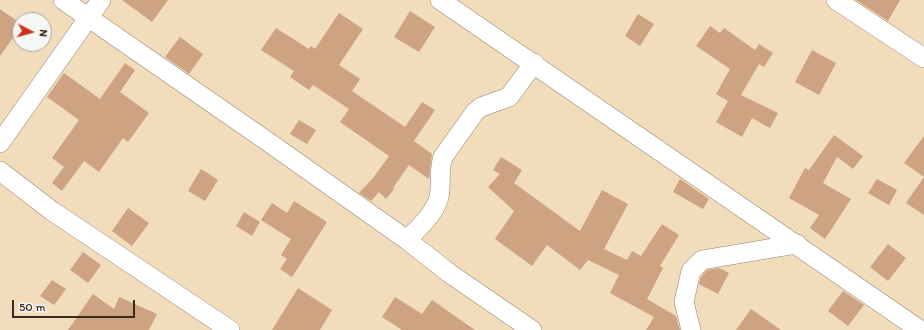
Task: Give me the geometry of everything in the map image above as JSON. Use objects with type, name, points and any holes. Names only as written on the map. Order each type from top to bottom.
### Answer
[{"type":"street","points":[[63,0],[407,240],[449,273],[532,330]]},
{"type":"street","points":[[0,143],[101,0]]},
{"type":"street","points":[[440,0],[534,63],[920,330]]},
{"type":"street","points":[[836,0],[924,58]]},
{"type":"street","points":[[407,240],[436,205],[439,197],[440,164],[443,157],[475,112],[481,108],[509,97],[534,63]]},
{"type":"street","points":[[0,170],[52,211],[230,330]]},
{"type":"street","points":[[691,330],[684,302],[691,270],[702,260],[797,244]]},
{"type":"building","points":[[122,0],[168,0],[152,22]]},
{"type":"building","points":[[856,0],[900,0],[888,21]]},
{"type":"building","points":[[0,9],[12,17],[12,39],[0,56]]},
{"type":"building","points":[[410,11],[435,27],[419,52],[394,37]]},
{"type":"building","points":[[339,13],[363,29],[339,65],[360,79],[352,91],[405,127],[422,102],[435,110],[414,141],[432,154],[429,179],[409,165],[386,199],[379,192],[371,201],[359,193],[373,178],[389,156],[340,122],[349,109],[313,85],[309,90],[290,77],[294,71],[261,50],[276,28],[309,49],[311,46],[315,49]]},
{"type":"building","points":[[638,14],[654,24],[640,46],[625,36]]},
{"type":"building","points":[[710,26],[720,33],[724,28],[755,50],[759,44],[773,53],[764,67],[759,64],[741,95],[778,113],[770,128],[752,118],[742,137],[716,122],[728,101],[716,94],[730,69],[696,46]]},
{"type":"building","points":[[180,37],[203,54],[189,74],[165,57]]},
{"type":"building","points":[[812,50],[836,63],[819,95],[795,82]]},
{"type":"building","points":[[125,63],[135,70],[120,92],[149,113],[128,142],[123,138],[99,172],[84,161],[62,191],[52,183],[64,167],[52,158],[79,120],[47,97],[64,73],[100,99]]},
{"type":"building","points":[[299,120],[316,130],[307,144],[290,134]]},
{"type":"building","points":[[834,135],[863,156],[853,169],[837,157],[823,183],[851,199],[825,239],[810,228],[819,215],[789,198],[805,168],[809,170]]},
{"type":"building","points":[[924,136],[924,177],[904,163]]},
{"type":"building","points":[[501,157],[522,170],[514,183],[580,231],[602,190],[628,204],[604,249],[627,260],[632,251],[641,256],[662,224],[679,235],[660,266],[663,268],[647,299],[676,316],[680,330],[646,330],[654,317],[610,293],[619,275],[588,260],[580,270],[547,245],[532,266],[495,239],[514,211],[488,187],[500,174],[493,170]]},
{"type":"building","points":[[201,169],[218,180],[205,201],[188,191]]},
{"type":"building","points":[[924,177],[924,215],[906,203]]},
{"type":"building","points":[[680,179],[709,199],[703,209],[673,192]]},
{"type":"building","points":[[877,179],[897,190],[889,205],[868,193]]},
{"type":"building","points":[[294,201],[327,222],[292,277],[280,269],[287,259],[281,255],[291,239],[261,220],[272,203],[287,213]]},
{"type":"building","points":[[128,208],[149,223],[132,246],[112,231]]},
{"type":"building","points":[[244,212],[260,222],[252,236],[236,226]]},
{"type":"building","points":[[888,244],[906,258],[888,281],[870,267]]},
{"type":"building","points":[[83,252],[101,265],[88,283],[70,270]]},
{"type":"building","points":[[719,268],[729,273],[718,294],[699,284],[701,277],[707,270]]},
{"type":"building","points":[[52,280],[66,289],[54,305],[40,296]]},
{"type":"building","points":[[298,288],[332,310],[320,330],[272,330]]},
{"type":"building","points":[[843,291],[864,305],[848,326],[828,311]]},
{"type":"building","points":[[93,294],[114,309],[119,297],[157,314],[149,330],[68,330]]},
{"type":"building","points":[[395,297],[422,314],[432,300],[475,330],[402,330],[382,317]]},
{"type":"building","points":[[751,309],[781,330],[736,330]]}]
